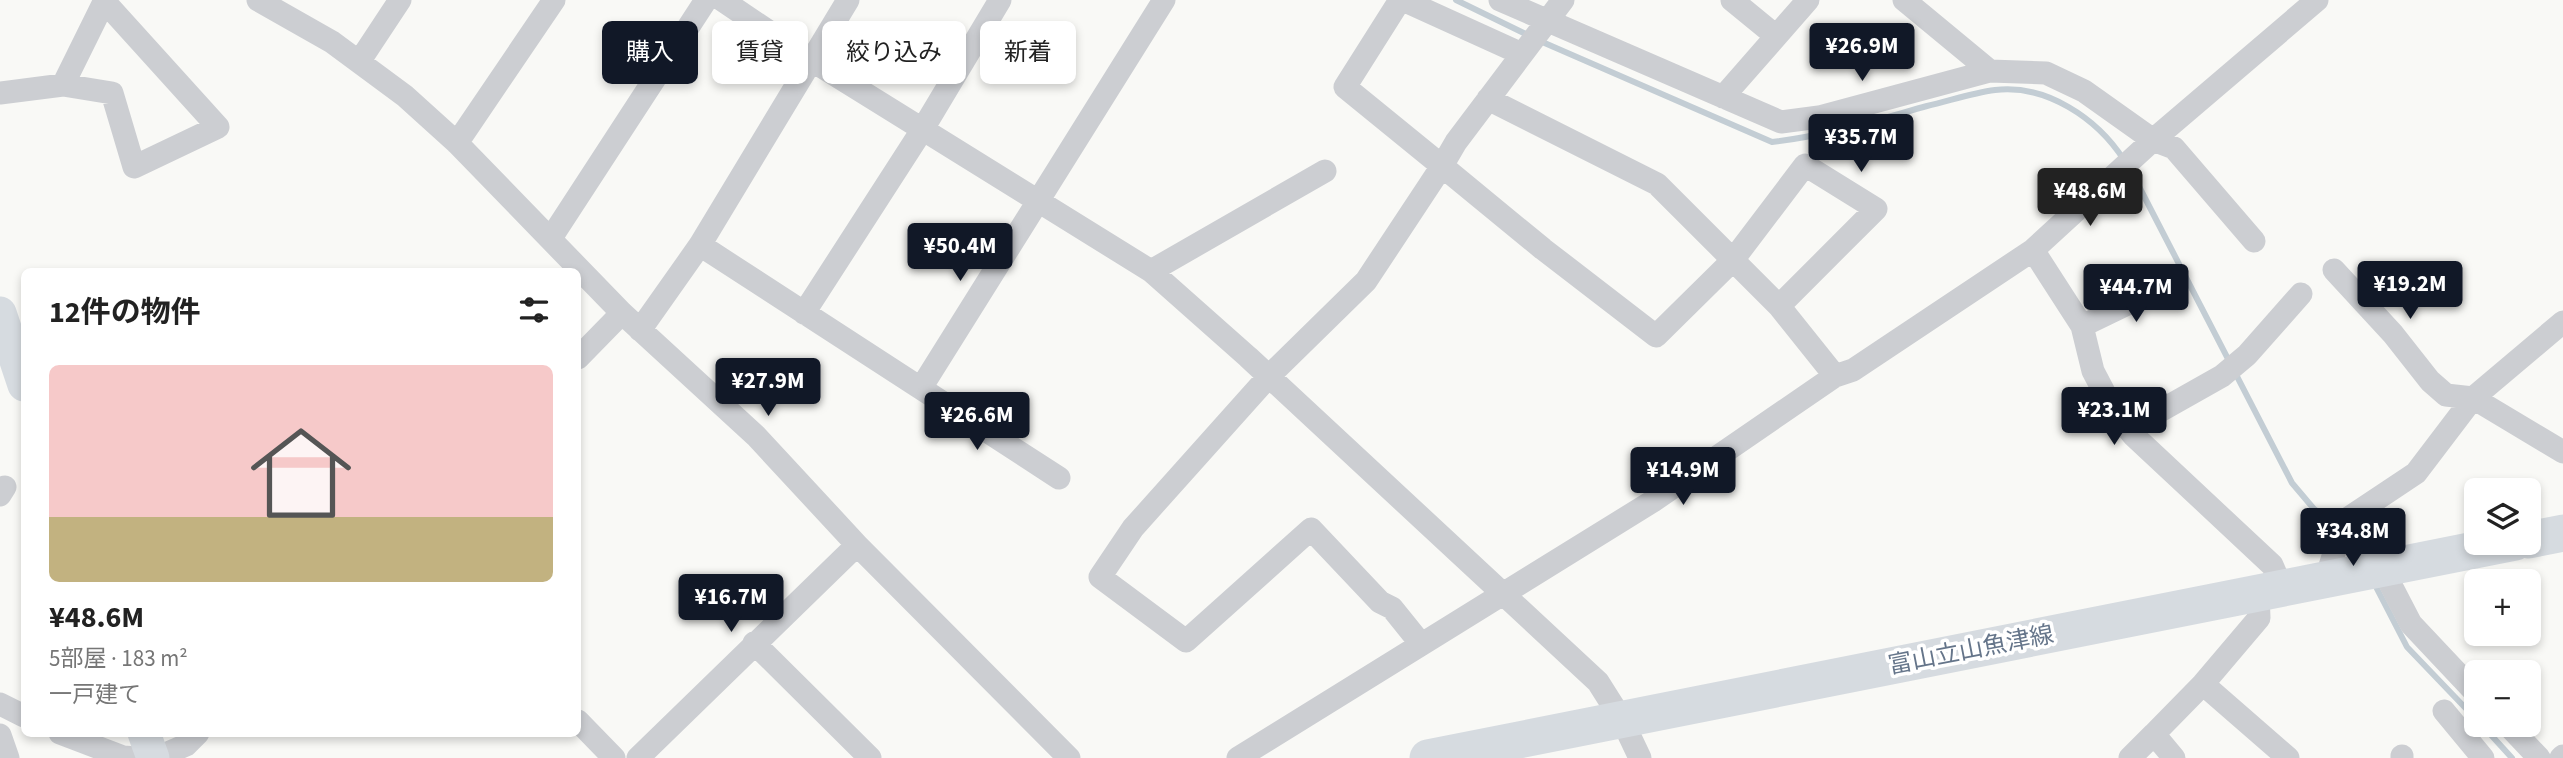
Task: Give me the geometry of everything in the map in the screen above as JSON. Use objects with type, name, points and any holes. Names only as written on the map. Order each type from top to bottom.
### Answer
[{"type":"main road","name":"富山立山魚津線","points":[[1428,758],[2270,590],[2354,559],[2464,547]]},
{"type":"street","points":[[0,93],[63,85],[112,93],[134,167],[218,127],[105,0],[63,85]]},
{"type":"street","points":[[258,0],[332,42],[405,96],[457,143],[579,268]]},
{"type":"street","points":[[359,62],[400,0]]},
{"type":"street","points":[[457,143],[554,0]]},
{"type":"street","points":[[551,238],[706,0]]},
{"type":"street","points":[[722,0],[811,60],[924,127],[1036,201],[1151,271],[1269,376],[1598,682],[1622,720],[1640,758]]},
{"type":"street","points":[[640,330],[700,245],[849,0]]},
{"type":"street","points":[[804,313],[924,127],[1000,0]]},
{"type":"street","points":[[921,388],[1164,0]]},
{"type":"street","points":[[1524,52],[1401,0],[1345,87],[1543,249],[1656,336],[1733,260],[1805,165],[1875,209],[1779,306]]},
{"type":"street","points":[[1500,0],[1544,24],[1781,122],[1819,117],[1990,71],[2046,73],[2084,91],[2145,148],[2174,148],[2254,241]]},
{"type":"street","points":[[1421,644],[1392,608],[1380,602],[1311,529],[1186,641],[1100,577],[1133,528],[1269,376],[1366,281],[1488,99],[1563,0]]},
{"type":"street","points":[[1732,0],[1776,36]]},
{"type":"street","points":[[1723,97],[1808,0]]},
{"type":"street","points":[[1905,0],[1990,71]]},
{"type":"street","points":[[1238,758],[1653,500],[1835,376],[1853,370],[2033,250],[2145,148],[2317,0]]},
{"type":"street","points":[[1488,99],[1657,184],[1779,306],[1835,376]]},
{"type":"street","points":[[1151,271],[1325,172]]},
{"type":"street","points":[[700,245],[1059,478]]},
{"type":"street","points":[[2033,250],[2082,326],[2093,370],[2115,413],[2128,429],[2272,565],[2270,590],[2259,618],[2203,684],[2130,758]]},
{"type":"street","points":[[581,270],[622,313],[756,436],[857,545],[1069,758]]},
{"type":"street","points":[[2334,270],[2393,334],[2430,382],[2446,395],[2473,398],[2563,452]]},
{"type":"street","points":[[2082,326],[2171,283]]},
{"type":"street","points":[[2128,429],[2222,376],[2243,358],[2301,294]]},
{"type":"street","points":[[0,313],[21,375]]},
{"type":"street","points":[[581,355],[622,313]]},
{"type":"street","points":[[2464,680],[2354,559],[2473,398],[2563,322]]},
{"type":"street","points":[[638,758],[754,642],[857,545]]},
{"type":"street","points":[[754,642],[870,758]]},
{"type":"street","points":[[2203,684],[2288,758]]},
{"type":"street","points":[[0,704],[21,714]]},
{"type":"street","points":[[2444,711],[2483,758]]},
{"type":"street","points":[[581,724],[614,758]]},
{"type":"street","points":[[0,734],[8,758]]},
{"type":"street","points":[[2154,734],[2174,758]]},
{"type":"street","points":[[70,737],[123,757],[138,758]]},
{"type":"street","points":[[146,737],[154,758],[192,746]]},
{"type":"street","points":[[2519,737],[2539,758]]},
{"type":"waterway","points":[[1456,0],[1530,36]]},
{"type":"waterway","points":[[1540,41],[1772,142],[1831,132],[1978,93],[2014,90],[2033,92],[2068,107],[2100,130],[2124,160]]},
{"type":"waterway","points":[[2130,169],[2292,483],[2314,509],[2337,526]]},
{"type":"waterway","points":[[2346,532],[2355,538],[2364,560]]},
{"type":"waterway","points":[[2374,583],[2407,647],[2464,706]]},
{"type":"waterway","points":[[2493,737],[2512,758]]}]
